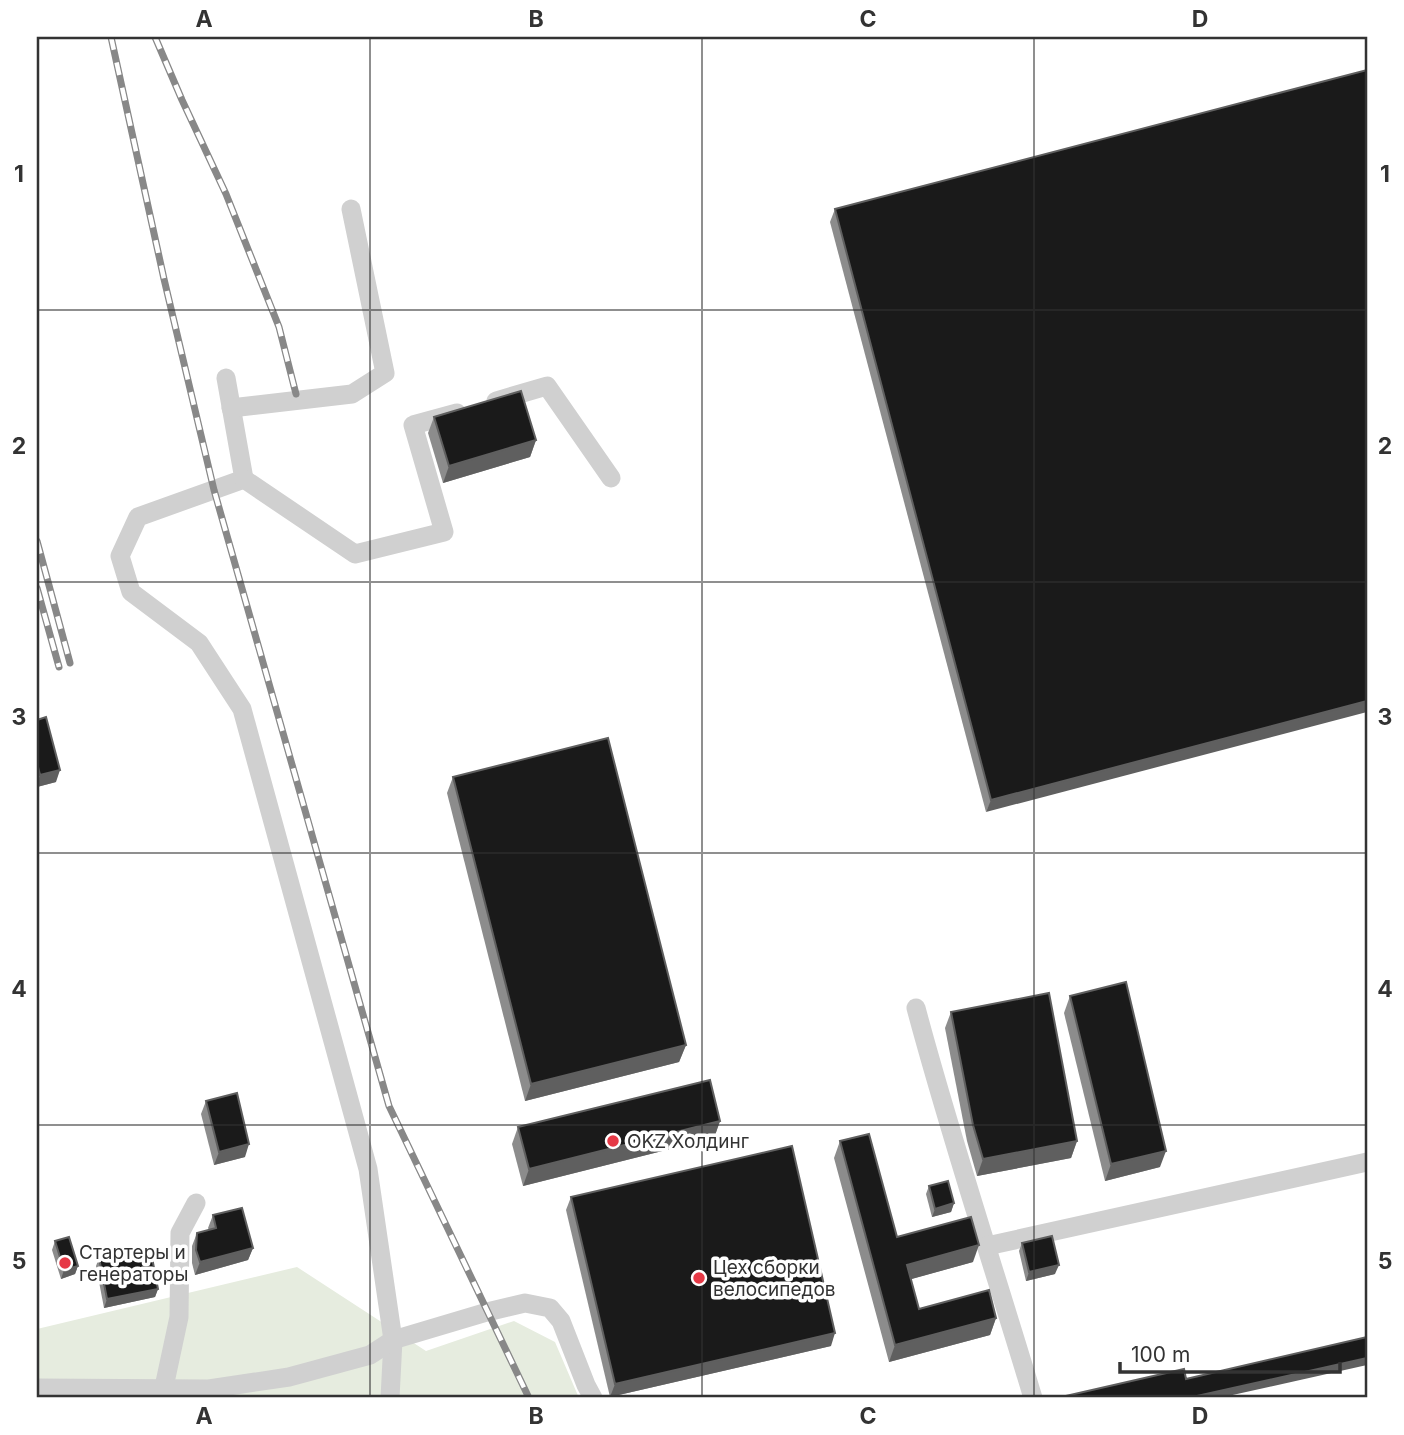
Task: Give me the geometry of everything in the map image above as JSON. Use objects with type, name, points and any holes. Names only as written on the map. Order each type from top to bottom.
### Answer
[{"type":"street","points":[[231,408],[352,394],[385,373],[351,209]]},
{"type":"street","points":[[226,378],[244,479],[355,554],[444,533],[413,425],[547,386],[611,478]]},
{"type":"street","points":[[244,479],[138,517],[120,556],[131,592],[200,643],[243,709],[368,1169],[393,1340],[390,1398]]},
{"type":"street","points":[[916,1008],[965,1180],[1033,1398]]},
{"type":"street","points":[[987,1247],[1367,1162]]},
{"type":"street","points":[[164,1387],[179,1317],[180,1233],[196,1203]]},
{"type":"street","points":[[37,1388],[209,1389],[289,1377],[370,1355],[393,1340],[524,1303],[550,1308],[561,1321],[593,1398]]},
{"type":"shaded area","points":[[297,1267],[426,1351],[514,1321],[555,1342],[579,1398],[37,1398],[37,1329]]},
{"type":"building","points":[[1367,70],[1367,701],[991,800],[835,209]]},
{"type":"building","points":[[521,391],[536,440],[449,466],[434,417]]},
{"type":"building","points":[[46,717],[60,770],[40,775],[37,763],[37,720]]},
{"type":"building","points":[[608,738],[686,1045],[531,1084],[453,777]]},
{"type":"building","points":[[1126,982],[1166,1151],[1111,1164],[1070,996]]},
{"type":"building","points":[[1049,993],[1077,1141],[983,1159],[973,1125],[951,1012]]},
{"type":"building","name":"OKZ Холдинг","points":[[710,1080],[720,1121],[529,1169],[518,1127]]},
{"type":"building","points":[[237,1093],[249,1144],[219,1152],[206,1101]]},
{"type":"building","points":[[869,1134],[897,1237],[971,1217],[979,1245],[907,1265],[919,1309],[989,1290],[996,1318],[895,1345],[840,1141]]},
{"type":"building","name":"Цех сборки велосипедов","points":[[792,1146],[835,1333],[615,1384],[571,1197]]},
{"type":"building","points":[[948,1181],[954,1203],[935,1209],[929,1186]]},
{"type":"building","points":[[242,1208],[253,1248],[200,1262],[196,1250],[197,1233],[216,1228],[213,1215]]},
{"type":"building","points":[[1052,1236],[1059,1265],[1029,1272],[1022,1243]]},
{"type":"building","points":[[69,1237],[78,1266],[64,1270],[55,1241]]},
{"type":"building","points":[[150,1247],[158,1289],[107,1299],[99,1258]]},
{"type":"building","points":[[1367,1337],[1367,1358],[1188,1398],[1057,1398],[1184,1369],[1186,1379]]},
{"type":"railway","points":[[111,37],[214,490],[389,1106],[529,1398]]},
{"type":"railway","points":[[155,37],[226,194],[279,327],[296,394]]},
{"type":"railway","points":[[37,541],[70,663]]},
{"type":"railway","points":[[37,588],[59,667]]},
{"type":"place","name":"OKZ Холдинг","points":[[613,1141]]},
{"type":"place","name":"Стартеры и генераторы","points":[[65,1263]]},
{"type":"place","name":"Цех сборки велосипедов","points":[[699,1278]]}]
